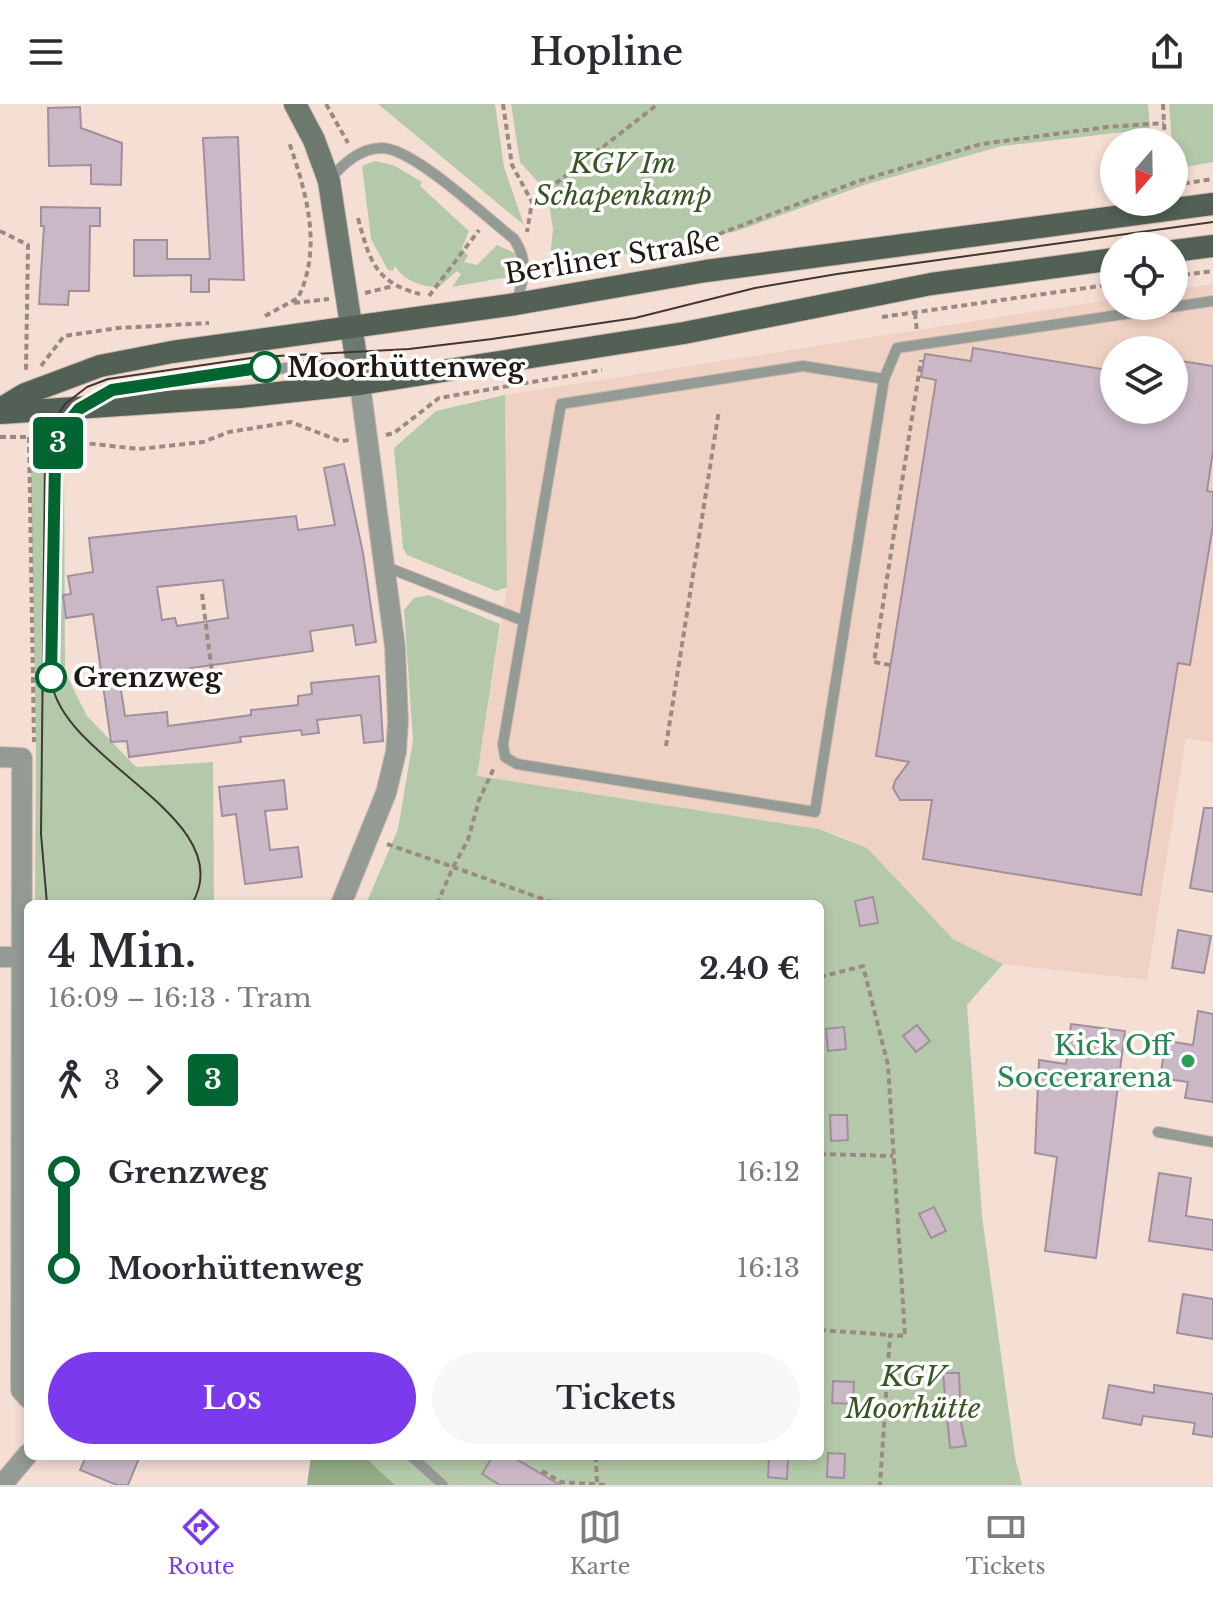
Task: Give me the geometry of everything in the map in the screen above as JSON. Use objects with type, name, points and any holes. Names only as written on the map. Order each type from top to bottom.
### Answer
[{"type":"main road","points":[[295,104],[314,140],[329,181],[360,384]]},
{"type":"main road","name":"Berliner Straße","points":[[26,395],[119,361],[516,304],[706,271],[1213,204]]},
{"type":"main road","points":[[1188,249],[1213,246]]},
{"type":"main road","points":[[0,411],[26,395],[240,397],[360,384],[684,333],[931,284],[1100,261]]},
{"type":"street","points":[[343,900],[369,838],[396,752],[398,721],[395,647],[360,384]]},
{"type":"street","points":[[0,757],[22,758],[21,1390],[24,1393]]},
{"type":"street","points":[[0,957],[22,957]]},
{"type":"street","points":[[2,1485],[24,1459]]},
{"type":"lane","points":[[329,181],[355,156],[380,148],[405,153],[514,239],[524,253],[524,277],[516,304]]},
{"type":"lane","points":[[884,379],[803,366],[561,404],[503,744],[505,757],[517,764],[815,812],[884,379],[897,348],[1213,301]]},
{"type":"lane","points":[[384,566],[524,621]]},
{"type":"lane","points":[[1158,1132],[1213,1142]]},
{"type":"lane","points":[[415,1460],[443,1485]]},
{"type":"path","points":[[326,104],[355,156]]},
{"type":"path","points":[[503,104],[512,165],[532,202],[524,253]]},
{"type":"path","points":[[532,202],[658,104]]},
{"type":"path","points":[[1163,104],[1164,128]]},
{"type":"path","points":[[719,234],[856,182],[981,144],[1079,130],[1164,123]]},
{"type":"path","points":[[277,312],[291,303],[305,284],[311,248],[304,185],[286,134]]},
{"type":"path","points":[[1188,183],[1213,179]]},
{"type":"path","points":[[354,204],[369,253],[383,278],[393,286],[429,297],[481,228]]},
{"type":"path","points":[[0,231],[28,245],[26,395]]},
{"type":"path","points":[[1188,274],[1213,271]]},
{"type":"path","points":[[890,665],[874,662],[922,365],[915,313]]},
{"type":"path","points":[[0,437],[29,437],[139,449],[203,442],[229,432],[291,422],[340,441],[367,440],[394,433],[439,398]]},
{"type":"path","points":[[666,746],[719,410]]},
{"type":"path","points":[[29,437],[34,742]]},
{"type":"path","points":[[202,594],[214,688]]},
{"type":"path","points":[[439,900],[468,840],[489,772],[505,757]]},
{"type":"path","points":[[369,838],[546,900]]},
{"type":"path","points":[[824,976],[863,966],[888,1065],[905,1336],[824,1330]]},
{"type":"path","points":[[824,1154],[893,1156]]},
{"type":"path","points":[[880,1485],[890,1335]]},
{"type":"path","points":[[596,1460],[597,1485]]},
{"type":"path","points":[[542,1471],[561,1482],[607,1485]]},
{"type":"shaded area","points":[[1213,284],[1213,742],[1186,738],[1147,980],[1003,964],[953,939],[867,849],[819,829],[477,776],[507,587],[505,395],[1100,301],[1100,320],[1188,320],[1188,288]]},
{"type":"green space","points":[[378,104],[495,104],[504,167],[524,225]]},
{"type":"green space","name":"KGV Im Schapenkamp","points":[[511,104],[1148,104],[1150,128],[1100,128],[1100,135],[1002,146],[867,184],[737,231],[549,269],[553,229],[547,192],[520,162]]},
{"type":"green space","points":[[1169,104],[1213,104],[1213,162],[1188,166],[1188,128],[1171,128]]},
{"type":"green space","points":[[375,161],[393,165],[422,182],[420,186],[469,231],[462,248],[468,256],[464,262],[477,265],[497,245],[515,253],[519,269],[515,276],[452,287],[461,274],[457,271],[439,287],[433,287],[408,279],[395,266],[393,271],[388,270],[371,239],[362,166]]},
{"type":"green space","points":[[505,395],[507,587],[496,591],[407,555],[403,548],[394,448],[436,411]]},
{"type":"green space","points":[[68,438],[64,448],[65,672],[87,716],[136,767],[213,762],[214,900],[35,900],[36,742],[30,439]]},
{"type":"green space","name":"KGV Moorhütte","points":[[429,595],[500,624],[477,776],[819,829],[867,848],[953,939],[1003,964],[967,1005],[982,1216],[1015,1457],[1022,1485],[395,1485],[368,1460],[824,1460],[824,900],[368,900],[398,829],[413,740],[404,610],[414,598]]},
{"type":"green space","points":[[310,1460],[368,1460],[395,1485],[307,1485]]},
{"type":"building","points":[[80,107],[81,128],[122,143],[121,185],[91,184],[91,165],[49,166],[48,108]]},
{"type":"building","points":[[238,137],[244,280],[209,279],[209,292],[191,292],[191,275],[134,276],[134,240],[167,240],[167,259],[210,259],[203,138]]},
{"type":"building","points":[[41,207],[100,208],[100,226],[90,226],[89,291],[69,291],[68,305],[39,304],[44,226],[41,226]]},
{"type":"building","points":[[973,348],[1100,369],[1100,424],[1188,424],[1188,362],[1213,366],[1213,451],[1207,491],[1213,492],[1213,525],[1190,665],[1178,663],[1141,895],[923,859],[932,800],[900,800],[893,788],[909,762],[876,756],[936,380],[921,377],[925,354],[971,361]]},
{"type":"building","points":[[344,464],[363,553],[376,642],[356,645],[353,625],[310,631],[313,651],[155,673],[155,677],[120,683],[125,716],[167,712],[168,726],[251,715],[251,710],[298,705],[298,696],[312,694],[311,683],[379,676],[383,741],[364,743],[361,715],[317,720],[319,733],[302,735],[301,730],[240,737],[241,742],[129,757],[127,741],[111,742],[93,614],[66,618],[63,595],[71,594],[68,576],[93,572],[89,538],[296,516],[298,530],[335,525],[324,468]],"holes":[[[223,580],[228,618],[177,626],[175,618],[162,620],[157,587]]]},
{"type":"building","points":[[284,780],[287,809],[265,811],[270,850],[298,847],[302,877],[245,884],[236,814],[222,816],[219,787]]},
{"type":"building","points":[[1204,808],[1213,808],[1213,892],[1190,888]]},
{"type":"building","points":[[873,897],[878,923],[860,926],[855,901]]},
{"type":"building","points":[[1178,930],[1211,936],[1204,973],[1172,968]]},
{"type":"building","name":"Kick Off Soccerarena","points":[[1198,1011],[1213,1014],[1213,1102],[1185,1098],[1188,1082],[1160,1078],[1166,1041],[1193,1045]]},
{"type":"building","points":[[1071,1024],[1125,1031],[1096,1258],[1045,1251],[1057,1157],[1035,1153],[1039,1060],[1066,1064]]},
{"type":"building","points":[[917,1025],[930,1041],[916,1052],[903,1036]]},
{"type":"building","points":[[844,1027],[846,1049],[828,1051],[826,1029]]},
{"type":"building","points":[[830,1115],[847,1115],[848,1140],[831,1141]]},
{"type":"building","points":[[1159,1173],[1191,1178],[1186,1216],[1213,1220],[1213,1250],[1149,1241]]},
{"type":"building","points":[[934,1207],[946,1231],[931,1238],[919,1214]]},
{"type":"building","points":[[1183,1294],[1213,1299],[1213,1339],[1177,1333]]},
{"type":"building","points":[[943,1373],[959,1373],[961,1423],[966,1446],[950,1448]]},
{"type":"building","points":[[833,1381],[854,1382],[853,1404],[832,1403]]},
{"type":"building","points":[[1109,1385],[1154,1393],[1154,1385],[1213,1394],[1213,1437],[1193,1434],[1195,1423],[1143,1416],[1141,1425],[1103,1418]]},
{"type":"building","points":[[828,1453],[845,1454],[844,1478],[827,1477]]},
{"type":"building","points":[[84,1460],[138,1460],[128,1485],[117,1485],[80,1470]]},
{"type":"building","points":[[491,1460],[518,1460],[560,1485],[500,1485],[482,1474]]},
{"type":"building","points":[[769,1460],[788,1460],[787,1479],[768,1477]]},
{"type":"tram line","points":[[47,900],[41,834],[45,462],[51,426],[65,404],[87,387],[108,379],[258,357],[409,349],[492,339],[635,318],[755,288],[837,274],[1213,222]]},
{"type":"tram line","name":"3","points":[[51,677],[55,463],[66,425],[79,409],[112,390],[265,367]]},
{"type":"tram line","points":[[55,463],[63,434],[78,412],[101,396],[129,386]]},
{"type":"tram line","points":[[51,675],[60,705],[81,734],[170,815],[192,843],[201,872],[193,900]]},
{"type":"place","name":"Moorhüttenweg","points":[[265,367]]},
{"type":"place","name":"Grenzweg","points":[[51,677]]},
{"type":"place","name":"Kick Off Soccerarena","points":[[1188,1061]]}]
